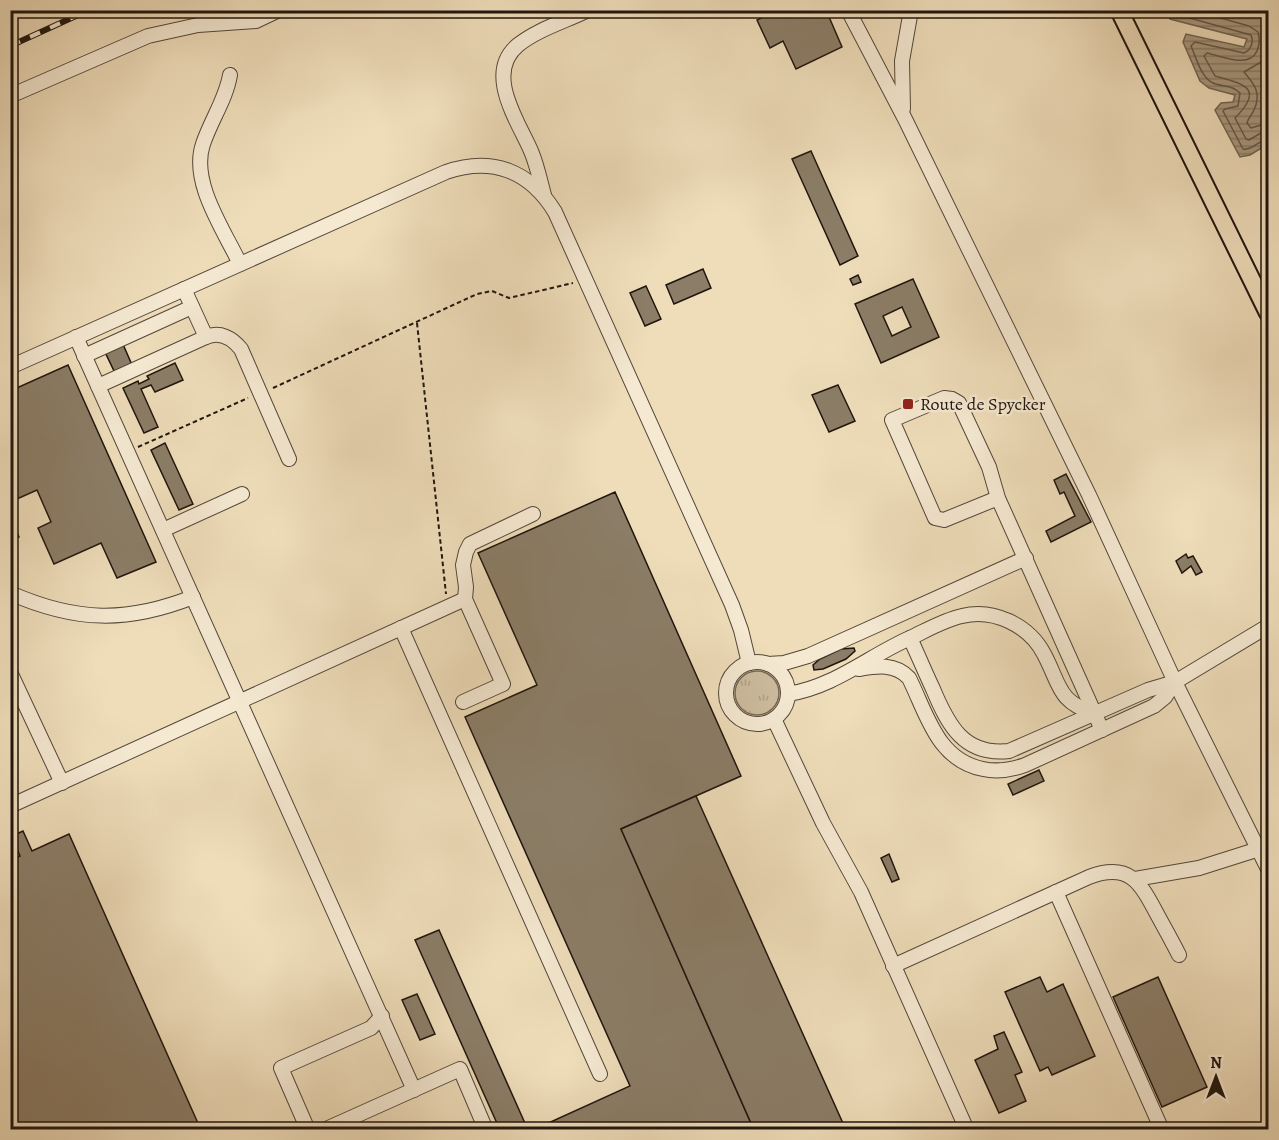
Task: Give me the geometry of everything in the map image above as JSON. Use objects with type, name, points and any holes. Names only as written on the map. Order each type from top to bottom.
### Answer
[{"type":"main road","points":[[1119,10],[1269,313]]},
{"type":"main road","points":[[1212,198],[1269,291]]},
{"type":"street","points":[[10,96],[148,36],[198,25],[256,21],[279,10]]},
{"type":"street","points":[[544,196],[534,158],[505,90],[503,81],[505,63],[511,52],[522,42],[588,10]]},
{"type":"street","points":[[848,10],[905,119],[1089,495],[1174,682],[1269,869]]},
{"type":"street","points":[[905,119],[902,100],[902,69],[911,10]]},
{"type":"street","points":[[230,75],[226,91],[203,144],[200,169],[206,191],[240,264]]},
{"type":"street","points":[[10,367],[439,175],[465,167],[485,165],[504,169],[529,182],[544,196],[555,212],[732,605],[749,663]]},
{"type":"street","points":[[184,289],[206,337]]},
{"type":"street","points":[[84,356],[192,307]]},
{"type":"street","points":[[98,386],[206,337],[219,334],[238,346],[289,459]]},
{"type":"street","points":[[76,337],[414,1090]]},
{"type":"street","points":[[998,498],[944,520],[935,518],[892,420],[948,398],[956,401],[961,407],[989,467],[998,498],[1102,730]]},
{"type":"street","points":[[163,530],[242,494]]},
{"type":"street","points":[[463,702],[503,684],[465,599],[463,565],[466,552],[470,544],[533,514]]},
{"type":"street","points":[[808,656],[799,664],[788,690],[785,707],[774,719],[762,724],[748,723],[736,716],[729,706],[726,692],[729,679],[738,669],[749,663],[784,663],[808,656],[1026,558]]},
{"type":"street","points":[[10,593],[65,611],[107,616],[150,612],[193,597]]},
{"type":"street","points":[[10,806],[465,599]]},
{"type":"street","points":[[788,690],[810,690],[852,671],[910,638],[963,616],[987,614],[1021,627],[1039,646],[1065,697],[1078,707],[1095,714]]},
{"type":"street","points":[[910,638],[950,724],[963,739],[976,746],[997,751],[1014,750],[1155,687],[1174,682],[1269,626]]},
{"type":"street","points":[[401,628],[600,1074]]},
{"type":"street","points":[[768,664],[779,671],[788,690]]},
{"type":"street","points":[[852,671],[880,666],[893,667],[902,671],[909,678],[936,737],[943,746],[962,762],[980,768],[1000,770],[1019,767],[1158,703],[1165,697],[1174,682]]},
{"type":"street","points":[[10,672],[62,783]]},
{"type":"street","points":[[774,719],[823,824],[861,892],[967,1130]]},
{"type":"street","points":[[1135,879],[1199,868],[1259,849]]},
{"type":"street","points":[[893,966],[1056,892],[1101,874],[1121,873],[1135,879],[1145,891],[1179,955]]},
{"type":"street","points":[[1056,892],[1162,1130]]},
{"type":"street","points":[[308,1130],[281,1068],[371,1028],[382,1016]]},
{"type":"street","points":[[324,1130],[460,1070],[486,1130]]},
{"type":"path","points":[[127,452],[477,294],[492,291],[509,298],[585,280]]},
{"type":"path","points":[[417,322],[447,607]]},
{"type":"green space","points":[[757,671],[773,677],[779,693],[773,709],[757,715],[741,709],[735,693],[741,677]]},
{"type":"water","points":[[1166,11],[1268,11],[1268,144],[1250,155],[1240,157],[1215,110],[1221,103],[1233,102],[1235,95],[1209,88],[1200,81],[1183,42],[1186,34],[1244,47],[1247,39],[1170,19]]},
{"type":"building","points":[[778,10],[826,10],[842,47],[796,69],[783,41],[770,48],[757,20]]},
{"type":"building","points":[[811,151],[858,256],[840,265],[792,159]]},
{"type":"building","points":[[703,269],[711,288],[674,304],[666,285]]},
{"type":"building","points":[[858,275],[861,282],[853,285],[850,279]]},
{"type":"building","points":[[913,279],[939,337],[881,363],[855,304]],"holes":[[[902,307],[911,327],[892,336],[883,316]]]},
{"type":"building","points":[[646,286],[661,319],[645,326],[630,293]]},
{"type":"building","points":[[122,342],[132,365],[115,373],[104,350]]},
{"type":"building","points":[[175,363],[183,380],[155,392],[151,385],[141,389],[158,427],[144,433],[123,388],[138,381],[139,384],[149,379],[147,376]]},
{"type":"building","points":[[68,365],[156,562],[117,578],[101,543],[54,564],[38,528],[51,522],[37,490],[10,502],[10,391]]},
{"type":"building","points":[[838,385],[855,421],[829,432],[812,395]]},
{"type":"building","points":[[165,443],[193,504],[179,510],[151,450]]},
{"type":"building","points":[[1066,474],[1091,522],[1051,542],[1046,531],[1075,516],[1064,492],[1060,494],[1054,480]]},
{"type":"building","points":[[615,492],[741,776],[621,829],[754,1130],[533,1130],[630,1086],[465,717],[537,685],[478,553]]},
{"type":"building","points":[[10,517],[19,537],[10,542]]},
{"type":"building","points":[[1186,554],[1188,558],[1193,556],[1202,572],[1196,575],[1191,566],[1182,573],[1176,561]]},
{"type":"building","points":[[854,648],[855,651],[846,659],[823,669],[814,670],[813,665],[820,659],[841,649]]},
{"type":"building","points":[[1039,770],[1044,781],[1013,795],[1008,784]]},
{"type":"building","points":[[696,796],[846,1130],[754,1130],[621,829]]},
{"type":"building","points":[[23,831],[32,851],[69,834],[201,1130],[10,1130],[10,860],[20,856],[12,836]]},
{"type":"building","points":[[889,854],[899,879],[892,882],[881,858]]},
{"type":"building","points":[[439,930],[528,1130],[500,1130],[415,940]]},
{"type":"building","points":[[1040,977],[1047,992],[1063,984],[1095,1056],[1052,1075],[1048,1067],[1040,1071],[1005,992]]},
{"type":"building","points":[[1158,977],[1207,1087],[1162,1107],[1113,997]]},
{"type":"building","points":[[417,994],[435,1034],[420,1040],[402,1000]]},
{"type":"building","points":[[1004,1032],[1022,1072],[1015,1075],[1026,1101],[999,1113],[975,1060],[998,1049],[994,1036]]},
{"type":"railway","points":[[10,46],[89,10]]},
{"type":"place","name":"Route de Spycker","points":[[908,404]]}]
